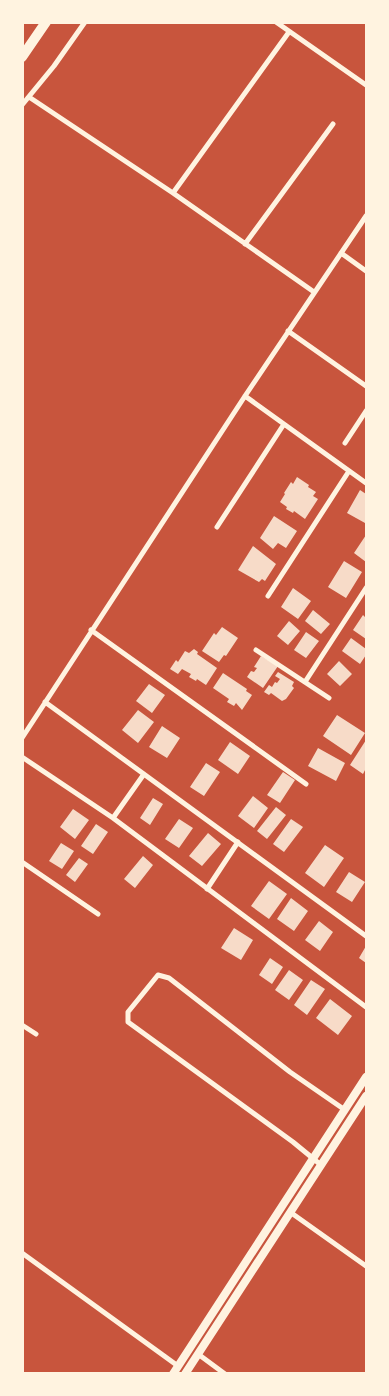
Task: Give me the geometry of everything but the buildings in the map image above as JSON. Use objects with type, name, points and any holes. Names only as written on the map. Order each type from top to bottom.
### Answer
[{"type":"highway","points":[[22,57],[46,22]]},
{"type":"main road","points":[[175,1370],[366,1077]]},
{"type":"main road","points":[[185,1374],[366,1096]]},
{"type":"street","points":[[22,105],[54,66],[85,22]]},
{"type":"street","points":[[276,22],[366,86]]},
{"type":"street","points":[[174,193],[289,32]]},
{"type":"street","points":[[29,96],[174,193],[314,292]]},
{"type":"street","points":[[245,244],[333,124]]},
{"type":"street","points":[[22,738],[245,396],[366,216]]},
{"type":"street","points":[[341,253],[366,271]]},
{"type":"street","points":[[288,331],[366,386]]},
{"type":"street","points":[[245,396],[366,483]]},
{"type":"street","points":[[345,443],[366,410]]},
{"type":"street","points":[[217,527],[284,424]]},
{"type":"street","points":[[268,596],[349,471]]},
{"type":"street","points":[[305,682],[366,588]]},
{"type":"street","points":[[91,630],[306,784]]},
{"type":"street","points":[[256,650],[329,698]]},
{"type":"street","points":[[45,702],[366,936]]},
{"type":"street","points":[[22,757],[113,818],[366,1007]]},
{"type":"street","points":[[113,818],[144,774]]},
{"type":"street","points":[[207,889],[238,842]]},
{"type":"street","points":[[22,862],[98,914]]},
{"type":"street","points":[[321,1165],[128,1022],[128,1012],[158,976],[169,978],[290,1072],[345,1110]]},
{"type":"street","points":[[22,1025],[36,1034]]},
{"type":"street","points":[[290,1212],[366,1266]]},
{"type":"street","points":[[22,1253],[175,1370]]},
{"type":"street","points":[[198,1354],[225,1374]]}]
